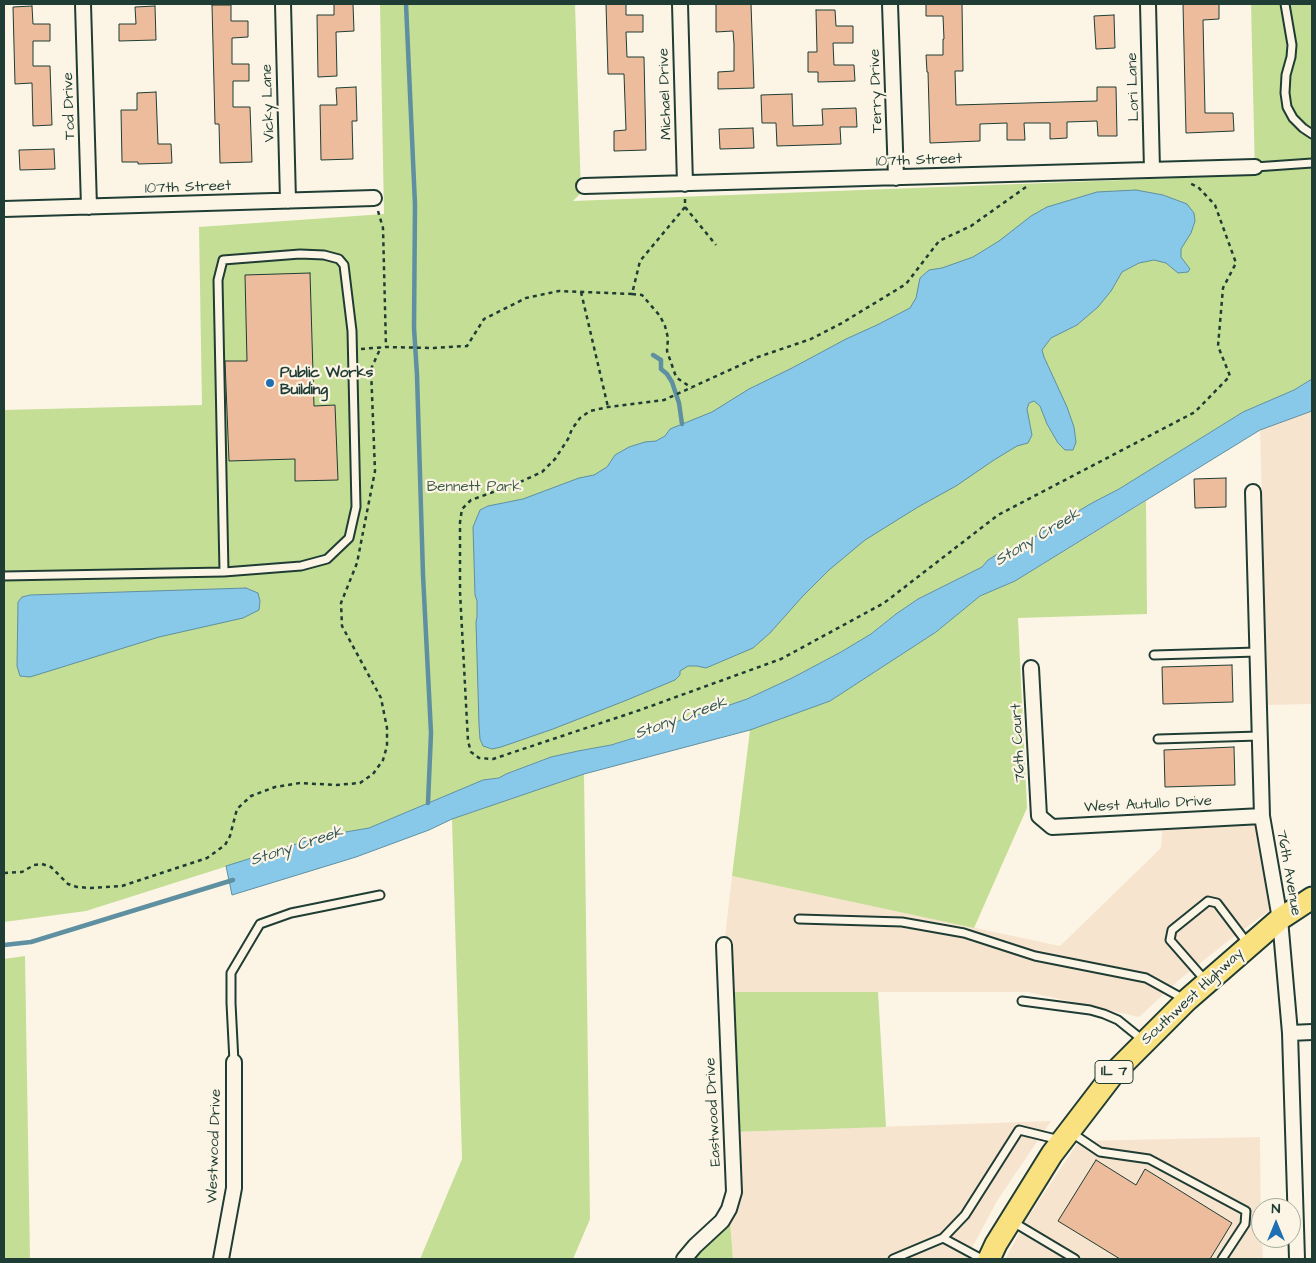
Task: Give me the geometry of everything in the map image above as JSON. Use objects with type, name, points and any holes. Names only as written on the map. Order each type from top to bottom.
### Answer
[{"type":"main road","name":"Southwest Highway","points":[[989,1259],[996,1244],[1052,1154],[1114,1073],[1186,1000],[1280,919],[1312,898]]},
{"type":"street","name":"Tod Drive","points":[[83,4],[89,207]]},
{"type":"street","name":"Vicky Lane","points":[[283,4],[288,201]]},
{"type":"street","name":"Michael Drive","points":[[680,4],[684,184]]},
{"type":"street","name":"Terry Drive","points":[[890,4],[896,178]]},
{"type":"street","name":"Lori Lane","points":[[1148,4],[1152,170]]},
{"type":"street","name":"107th Street","points":[[584,186],[1255,167]]},
{"type":"street","name":"107th Street","points":[[4,209],[374,198]]},
{"type":"street","name":"76th Avenue","points":[[1253,492],[1262,816],[1280,919],[1290,1033],[1297,1259]]},
{"type":"street","name":"76th Court","points":[[1031,668],[1039,816]]},
{"type":"street","name":"West Autullo Drive","points":[[1039,816],[1052,827],[1262,816]]},
{"type":"street","name":"Eastwood Drive","points":[[684,1259],[722,1221],[729,1209],[734,1192],[724,945]]},
{"type":"street","points":[[1290,1033],[1312,1032]]},
{"type":"street","name":"Westwood Drive","points":[[221,1259],[234,1188],[234,1062]]},
{"type":"lane","points":[[1285,4],[1292,45],[1286,75],[1285,93],[1287,107],[1293,118],[1312,134]]},
{"type":"lane","points":[[1255,167],[1312,163]]},
{"type":"lane","points":[[4,576],[224,572],[301,566],[327,559],[349,538],[356,507],[352,331],[344,265],[339,259],[324,255],[300,254],[223,260],[218,280],[224,572]]},
{"type":"lane","points":[[1154,656],[1257,652]]},
{"type":"lane","points":[[1158,739],[1259,736]]},
{"type":"lane","points":[[234,1062],[230,973],[260,924],[291,913],[380,895]]},
{"type":"lane","points":[[1207,982],[1170,940],[1172,930],[1208,901],[1217,903],[1249,945]]},
{"type":"lane","points":[[799,919],[902,922],[964,933],[1035,956],[1146,978],[1186,1000]]},
{"type":"lane","points":[[1022,1001],[1090,1010],[1104,1014],[1118,1020],[1145,1042]]},
{"type":"lane","points":[[893,1259],[943,1238],[965,1216],[1019,1130],[1066,1136],[1100,1152],[1149,1159],[1246,1211],[1245,1224],[1222,1259]]},
{"type":"lane","points":[[1011,1220],[1075,1259]]},
{"type":"lane","points":[[943,1238],[982,1259]]},
{"type":"path","points":[[1046,173],[971,226],[939,241],[906,284],[842,324],[811,339],[758,357],[664,400],[590,411],[580,418],[555,459],[542,472],[471,500],[462,509],[460,522],[460,592],[468,741],[471,752],[479,758],[493,759],[640,710],[781,659],[884,603],[998,515],[1195,412],[1230,376],[1218,346],[1223,288],[1236,262],[1215,205],[1198,187],[1189,183]]},
{"type":"path","points":[[684,184],[685,207],[716,245]]},
{"type":"path","points":[[374,198],[383,228],[386,346]]},
{"type":"path","points":[[632,294],[640,261],[685,207]]},
{"type":"path","points":[[353,350],[386,346],[434,348],[468,346],[484,320],[526,298],[559,292],[642,295],[666,326],[668,338],[667,352],[675,374],[690,389]]},
{"type":"path","points":[[581,292],[608,407]]},
{"type":"path","points":[[4,873],[22,872],[42,864],[51,867],[68,884],[77,887],[122,886],[207,858],[225,845],[230,836],[237,809],[251,796],[275,787],[300,783],[336,785],[360,783],[373,774],[383,760],[386,746],[386,728],[381,698],[342,626],[341,602],[358,563],[375,471],[371,369],[381,347]]},
{"type":"shaded area","points":[[1312,411],[1312,704],[1268,705],[1260,430]]},
{"type":"shaded area","points":[[1262,816],[1277,905],[1179,980],[1139,1017],[1028,992],[726,992],[724,945],[732,876],[1060,946],[1161,848],[1163,821]]},
{"type":"shaded area","points":[[1051,1121],[997,1201],[966,1259],[733,1259],[729,1209],[731,1132]]},
{"type":"shaded area","points":[[1260,1137],[1261,1198],[1251,1198],[1251,1248],[1262,1248],[1263,1259],[1005,1259],[1030,1214],[1079,1141]]},
{"type":"green space","name":"Bennett Park","points":[[380,4],[575,4],[581,193],[573,201],[1255,175],[1251,4],[1312,4],[1312,379],[1294,390],[1243,412],[1119,489],[1016,548],[996,555],[982,567],[918,599],[871,634],[841,652],[747,699],[685,718],[666,727],[611,745],[551,757],[499,778],[483,780],[369,828],[322,836],[86,911],[4,922],[4,410],[202,405],[199,227],[384,214]]},
{"type":"green space","points":[[1146,501],[1147,614],[1018,618],[1027,808],[974,928],[732,876],[750,730],[830,701],[936,632],[980,596],[1015,581]]},
{"type":"green space","points":[[584,774],[590,1219],[573,1259],[420,1259],[462,1159],[452,819]]},
{"type":"green space","points":[[25,956],[30,1259],[4,1259],[4,959]]},
{"type":"green space","points":[[726,992],[878,992],[886,1127],[731,1132]]},
{"type":"green space","points":[[729,1209],[733,1259],[684,1259]]},
{"type":"water","points":[[1136,190],[1163,195],[1187,204],[1194,213],[1195,221],[1191,233],[1181,249],[1181,257],[1190,269],[1188,272],[1178,273],[1166,263],[1154,260],[1139,263],[1122,272],[1111,291],[1098,307],[1077,325],[1051,338],[1042,350],[1074,427],[1076,442],[1073,450],[1065,450],[1058,443],[1047,424],[1040,406],[1034,401],[1029,403],[1027,409],[1032,435],[1028,443],[1017,446],[956,486],[865,540],[829,570],[770,633],[753,648],[706,668],[688,666],[680,671],[680,675],[675,680],[553,729],[501,747],[492,749],[483,746],[480,739],[479,725],[477,601],[475,595],[473,527],[480,510],[488,506],[523,499],[579,478],[594,475],[607,467],[615,455],[629,447],[656,441],[665,436],[670,429],[712,412],[749,389],[910,308],[916,298],[920,278],[929,270],[942,268],[973,257],[999,241],[1031,216],[1047,207],[1097,192]]},
{"type":"water","points":[[1312,379],[1312,411],[1260,430],[1015,581],[980,596],[936,632],[830,701],[750,730],[584,774],[452,819],[429,830],[356,857],[232,895],[226,866],[322,836],[369,828],[483,780],[499,778],[551,757],[611,745],[637,737],[685,718],[747,699],[792,678],[871,634],[918,599],[982,567],[996,555],[1016,548],[1119,489],[1243,412],[1294,390]]},
{"type":"water","points":[[246,588],[258,593],[260,601],[259,610],[243,618],[159,637],[30,677],[20,676],[17,666],[18,602],[22,597],[30,595]]},
{"type":"building","points":[[334,4],[353,4],[354,31],[336,32],[337,76],[318,77],[317,15],[334,15]]},
{"type":"building","points":[[606,4],[626,4],[626,15],[643,15],[643,32],[626,32],[627,57],[644,57],[646,150],[614,151],[614,131],[626,130],[624,74],[608,74]]},
{"type":"building","points":[[716,4],[751,4],[754,88],[718,89],[718,72],[734,71],[734,44],[733,31],[716,32]]},
{"type":"building","points":[[926,4],[962,4],[963,71],[955,71],[956,105],[1097,101],[1097,87],[1116,87],[1117,136],[1098,136],[1097,121],[1067,122],[1067,138],[1050,139],[1050,123],[1024,123],[1025,140],[1007,140],[1007,123],[980,124],[980,141],[930,143],[926,55],[943,55],[944,39],[943,16],[926,16]]},
{"type":"building","points":[[1183,4],[1219,4],[1219,19],[1203,20],[1205,113],[1233,113],[1234,131],[1186,133]]},
{"type":"building","points":[[212,5],[231,5],[231,21],[248,21],[248,37],[232,38],[232,64],[249,64],[249,81],[233,81],[233,107],[250,107],[252,162],[220,163],[219,124],[215,124]]},
{"type":"building","points":[[32,6],[33,24],[50,24],[50,41],[33,41],[33,66],[50,66],[52,125],[33,126],[32,83],[15,84],[13,7]]},
{"type":"building","points":[[155,6],[156,40],[119,41],[119,24],[136,24],[135,7]]},
{"type":"building","points":[[816,10],[835,10],[836,26],[853,26],[853,43],[833,43],[834,65],[854,65],[855,81],[818,82],[818,72],[808,72],[808,52],[817,52]]},
{"type":"building","points":[[1114,15],[1115,48],[1096,49],[1094,16]]},
{"type":"building","points":[[356,87],[357,121],[352,121],[353,159],[321,160],[320,105],[337,105],[336,88]]},
{"type":"building","points":[[156,92],[158,144],[171,144],[172,163],[138,164],[138,162],[122,162],[121,110],[137,110],[137,93]]},
{"type":"building","points":[[792,94],[793,126],[823,125],[822,109],[856,108],[857,127],[840,127],[841,144],[777,146],[776,123],[762,123],[761,95]]},
{"type":"building","points":[[753,128],[754,148],[720,149],[719,129]]},
{"type":"building","points":[[54,149],[55,169],[20,170],[19,150]]},
{"type":"building","name":"Public Works Building","points":[[310,273],[314,406],[335,405],[338,480],[295,481],[295,459],[229,461],[225,361],[247,361],[245,275]]},
{"type":"building","points":[[1226,478],[1226,507],[1195,508],[1194,479]]},
{"type":"building","points":[[1232,665],[1233,702],[1163,704],[1162,667]]},
{"type":"building","points":[[1234,747],[1235,785],[1165,787],[1164,750]]},
{"type":"building","points":[[1096,1160],[1136,1185],[1145,1169],[1232,1223],[1210,1259],[1120,1259],[1058,1221]]},
{"type":"waterway","points":[[406,4],[415,205],[414,328],[431,733],[428,803]]},
{"type":"waterway","points":[[653,355],[661,360],[661,369],[672,382],[679,403],[682,424]]},
{"type":"waterway","name":"Stony Creek","points":[[4,945],[31,942],[233,880]]},
{"type":"place","name":"Public Works Building","points":[[270,383]]}]
